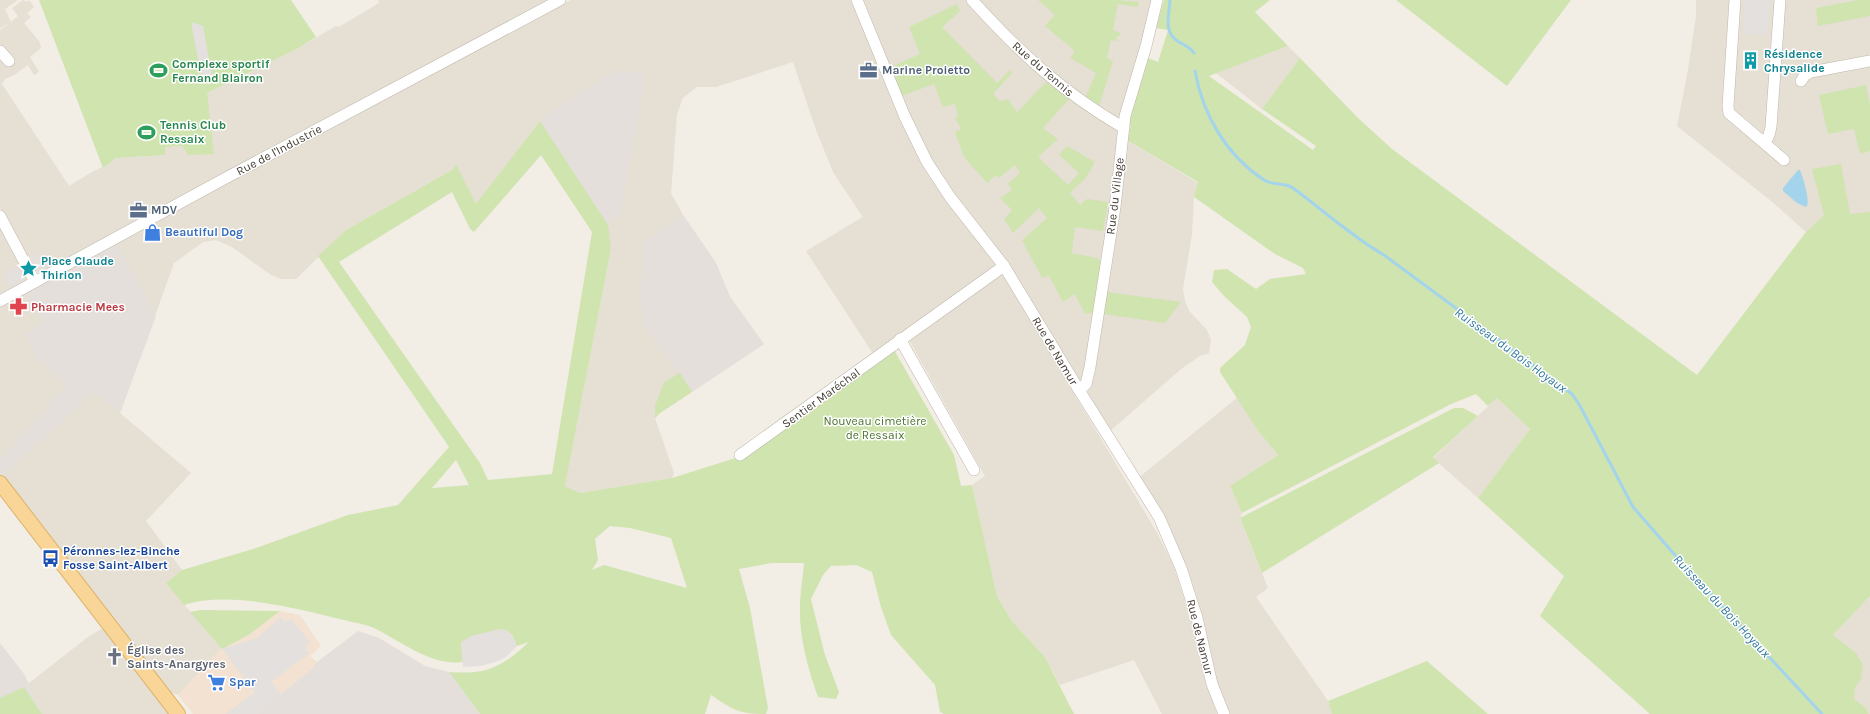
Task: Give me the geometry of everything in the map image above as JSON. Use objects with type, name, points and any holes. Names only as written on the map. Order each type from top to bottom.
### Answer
[{"type":"main road","points":[[0,483],[178,714]]},
{"type":"street","name":"Rue de l'Industrie","points":[[0,301],[560,0]]},
{"type":"street","name":"Rue de Namur","points":[[857,0],[905,117],[927,162],[950,197],[1004,266],[1079,390],[1148,499],[1168,535],[1181,568],[1212,684],[1224,714]]},
{"type":"street","name":"Rue du Tennis","points":[[972,0],[1042,71],[1123,132]]},
{"type":"street","name":"Rue du Village","points":[[1079,390],[1086,384],[1090,367],[1115,207],[1123,132],[1157,0]]},
{"type":"street","points":[[1735,0],[1728,110],[1731,116],[1784,160]]},
{"type":"street","points":[[1765,143],[1771,127],[1780,0]]},
{"type":"street","points":[[0,51],[9,61]]},
{"type":"street","points":[[1801,81],[1805,75],[1811,72],[1870,61]]},
{"type":"street","points":[[0,216],[35,282]]},
{"type":"street","name":"Sentier Maréchal","points":[[740,454],[782,426],[900,339],[1004,266]]},
{"type":"street","points":[[900,339],[974,470]]},
{"type":"shaded area","points":[[0,0],[18,0],[5,9],[11,22],[18,16],[12,8],[23,0],[27,2],[29,0],[34,7],[27,13],[31,17],[24,23],[39,41],[41,48],[30,57],[39,72],[34,75],[28,65],[14,75],[5,79],[2,84],[69,186],[92,172],[102,167],[103,168],[116,158],[165,155],[165,147],[182,146],[188,155],[207,93],[297,49],[336,26],[339,27],[379,3],[378,0],[550,0],[41,273],[34,270],[0,208],[0,56],[13,60],[0,44],[0,30],[9,23],[0,28]]},
{"type":"shaded area","points":[[571,0],[853,0],[909,138],[1009,285],[1156,531],[1174,567],[1190,616],[1217,714],[1162,714],[1134,660],[1060,685],[1045,657],[1011,620],[997,596],[972,485],[985,476],[904,331],[874,355],[806,251],[863,217],[833,172],[816,130],[793,62],[716,87],[697,87],[683,98],[677,114],[671,193],[683,215],[716,263],[730,297],[764,344],[660,413],[655,418],[674,473],[672,478],[580,493],[565,486],[611,249],[540,121],[476,205],[456,164],[452,170],[346,230],[296,279],[281,279],[271,275],[232,247],[216,240],[203,242],[174,263],[120,413],[191,473],[146,521],[182,570],[166,583],[222,649],[178,695],[172,693],[118,628],[0,476],[0,306],[538,16]]},
{"type":"shaded area","points":[[863,0],[1153,0],[1141,51],[1126,97],[1115,156],[1110,194],[1112,199],[1085,378],[1079,384],[953,196],[920,141]]},
{"type":"shaded area","points":[[1696,0],[1870,0],[1870,240],[1824,215],[1806,232],[1770,200],[1677,126],[1688,70],[1696,16]]},
{"type":"shaded area","points":[[1745,0],[1770,0],[1767,35],[1743,34]]},
{"type":"shaded area","points":[[191,22],[203,26],[212,75],[202,80]]},
{"type":"shaded area","points":[[1288,46],[1300,58],[1262,109],[1216,73]]},
{"type":"shaded area","points":[[619,70],[646,73],[621,211],[608,225],[540,121],[546,115],[598,81]]},
{"type":"shaded area","points":[[1125,139],[1198,183],[1194,197],[1192,234],[1183,289],[1185,301],[1189,311],[1207,330],[1211,340],[1209,353],[1200,356],[1181,369],[1108,433],[1087,395]]},
{"type":"shaded area","points":[[683,215],[716,263],[730,297],[764,344],[692,392],[644,325],[640,298],[645,241]]},
{"type":"shaded area","points":[[0,224],[27,277],[26,282],[0,296]]},
{"type":"shaded area","points":[[117,244],[156,316],[120,413],[94,392],[1,478],[0,461],[65,386],[37,359],[24,334],[43,323],[27,291]]},
{"type":"shaded area","points":[[43,252],[51,264],[38,272],[30,259]]},
{"type":"shaded area","points":[[17,267],[24,279],[11,286],[4,274]]},
{"type":"shaded area","points":[[1238,397],[1259,432],[1278,455],[1230,486],[1242,513],[1240,519],[1268,588],[1256,597],[1328,701],[1332,714],[1227,714],[1220,699],[1191,590],[1137,479]]},
{"type":"shaded area","points":[[1497,398],[1530,429],[1478,498],[1433,458]]},
{"type":"shaded area","points":[[1870,596],[1870,714],[1816,714],[1787,684]]},
{"type":"shaded area","points":[[280,611],[300,615],[321,646],[310,656],[317,662],[311,670],[256,714],[193,714],[178,695],[220,649],[250,634]]},
{"type":"shaded area","points":[[281,617],[285,622],[291,619],[310,642],[305,646],[309,653],[271,682],[281,694],[256,714],[226,714],[255,692],[222,649],[257,638]]},
{"type":"shaded area","points":[[101,629],[106,629],[172,714],[42,714],[24,687],[88,637]]},
{"type":"shaded area","points":[[500,629],[508,631],[517,646],[506,657],[498,661],[481,666],[463,667],[461,642],[471,636]]},
{"type":"shaded area","points":[[358,631],[379,638],[425,666],[449,672],[480,714],[256,714],[311,670],[317,662]]},
{"type":"shaded area","points":[[0,643],[24,674],[34,694],[12,714],[0,714]]},
{"type":"green space","name":"Complexe sportif Fernand Blairon","points":[[39,0],[291,0],[316,37],[297,49],[207,93],[214,154],[188,155],[182,146],[165,147],[165,155],[116,158],[103,168]]},
{"type":"green space","points":[[1038,0],[1116,0],[1139,2],[1137,7],[1118,4],[1113,30],[1120,33],[1120,36],[1117,36],[1116,41],[1111,40],[1107,58],[1113,61],[1099,107],[1085,98],[1096,73],[1070,58],[1075,51],[1045,26],[1055,15]]},
{"type":"green space","points":[[1164,0],[1270,0],[1255,12],[1288,46],[1209,76],[1313,150],[1316,146],[1262,109],[1300,58],[1358,118],[1392,149],[1697,375],[1806,232],[1824,215],[1812,169],[1841,164],[1850,214],[1870,212],[1870,596],[1833,635],[1856,653],[1863,665],[1861,679],[1855,688],[1854,699],[1866,708],[1868,714],[1650,714],[1540,616],[1564,576],[1478,498],[1530,429],[1497,398],[1488,406],[1476,394],[1451,404],[1242,513],[1230,486],[1278,455],[1259,432],[1220,372],[1220,368],[1245,345],[1251,327],[1247,317],[1223,295],[1212,282],[1214,270],[1227,269],[1256,289],[1270,279],[1306,274],[1303,268],[1275,254],[1194,197],[1198,182],[1125,139],[1125,129],[1148,58],[1158,62],[1168,30],[1156,28]]},
{"type":"green space","points":[[1396,0],[1571,0],[1507,86]]},
{"type":"green space","points":[[1858,0],[1870,0],[1870,16],[1818,26],[1816,8]]},
{"type":"green space","points":[[957,4],[960,11],[942,27],[997,83],[1010,70],[1012,73],[993,94],[1000,101],[1008,99],[1017,112],[1046,82],[1069,99],[1043,128],[1058,139],[1038,157],[1068,185],[1079,173],[1059,155],[1067,146],[1095,162],[1085,179],[1070,193],[1080,205],[1087,199],[1108,202],[1103,231],[1075,227],[1072,253],[1097,258],[1101,262],[1095,312],[1085,314],[1075,294],[1063,302],[1049,276],[1042,278],[1022,240],[1047,218],[1039,208],[1013,233],[1004,219],[1012,210],[1000,198],[1012,190],[1008,184],[1020,173],[1015,165],[1000,177],[995,176],[987,183],[964,157],[955,132],[961,129],[955,118],[958,116],[955,104],[943,107],[934,84],[901,96],[889,68],[920,54],[909,27]]},
{"type":"green space","points":[[1866,85],[1870,105],[1870,151],[1860,154],[1854,129],[1828,134],[1819,95]]},
{"type":"green space","name":"Nouveau cimetière de Ressaix","points":[[540,121],[608,225],[611,249],[565,486],[580,493],[672,478],[745,455],[893,348],[954,455],[961,486],[972,485],[997,596],[1011,620],[1045,657],[1074,714],[944,714],[940,712],[935,685],[891,635],[881,607],[872,572],[856,565],[831,566],[823,575],[811,599],[825,655],[839,692],[836,699],[818,697],[805,653],[800,618],[800,596],[804,563],[772,563],[739,569],[750,608],[768,708],[766,714],[743,712],[731,708],[711,695],[705,714],[480,714],[449,672],[474,672],[493,668],[510,658],[529,642],[517,646],[512,635],[507,631],[497,630],[461,642],[463,662],[451,662],[429,657],[369,626],[286,606],[242,600],[221,599],[184,605],[166,583],[182,570],[253,549],[348,515],[398,505],[449,447],[318,256],[346,230],[452,170],[456,164],[476,204]],"holes":[[[541,155],[592,232],[552,474],[488,480],[480,463],[339,262],[452,192],[470,229],[474,232]],[[456,460],[469,485],[433,488]],[[610,526],[630,528],[671,538],[687,588],[604,565],[592,570],[598,560],[595,539]]]},
{"type":"green space","points":[[1107,292],[1181,302],[1165,323],[1104,314]]},
{"type":"green space","points":[[680,373],[692,392],[660,413],[655,418],[655,406],[664,382]]},
{"type":"green space","points":[[1454,408],[1463,408],[1478,416],[1433,457],[1439,463],[1262,573],[1240,518]]},
{"type":"green space","points":[[201,610],[280,611],[250,634],[222,649],[190,612]]},
{"type":"green space","points":[[1427,661],[1488,714],[1332,714],[1328,701]]},
{"type":"green space","points":[[24,687],[42,714],[0,714],[0,698]]},
{"type":"water","points":[[1798,170],[1800,170],[1806,190],[1808,200],[1806,207],[1797,203],[1783,191],[1783,188]]},
{"type":"waterway","points":[[1170,0],[1168,24],[1171,34],[1179,42],[1190,48],[1194,53]]},
{"type":"waterway","name":"Ruisseau du Bois Hoyaux","points":[[1195,71],[1204,103],[1218,133],[1238,159],[1250,170],[1268,182],[1286,185],[1293,188],[1372,248],[1384,255],[1572,394],[1579,404],[1633,507],[1682,563],[1822,714]]},
{"type":"place","name":"Résidence Chrysalide","points":[[1751,61]]},
{"type":"place","name":"Marine Proietto","points":[[869,70]]},
{"type":"place","name":"Complexe sportif Fernand Blairon","points":[[159,71]]},
{"type":"place","name":"Tennis Club Ressaix","points":[[147,132]]},
{"type":"place","name":"MDV","points":[[138,210]]},
{"type":"place","name":"Beautiful Dog","points":[[152,232]]},
{"type":"place","name":"Place Claude Thirion","points":[[28,268]]},
{"type":"place","name":"Pharmacie Mees","points":[[18,307]]},
{"type":"place","name":"Péronnes-lez-Binche Fosse Saint-Albert","points":[[50,558]]},
{"type":"place","name":"Église des Saints-Anargyres","points":[[114,657]]},
{"type":"place","name":"Spar","points":[[216,682]]}]
